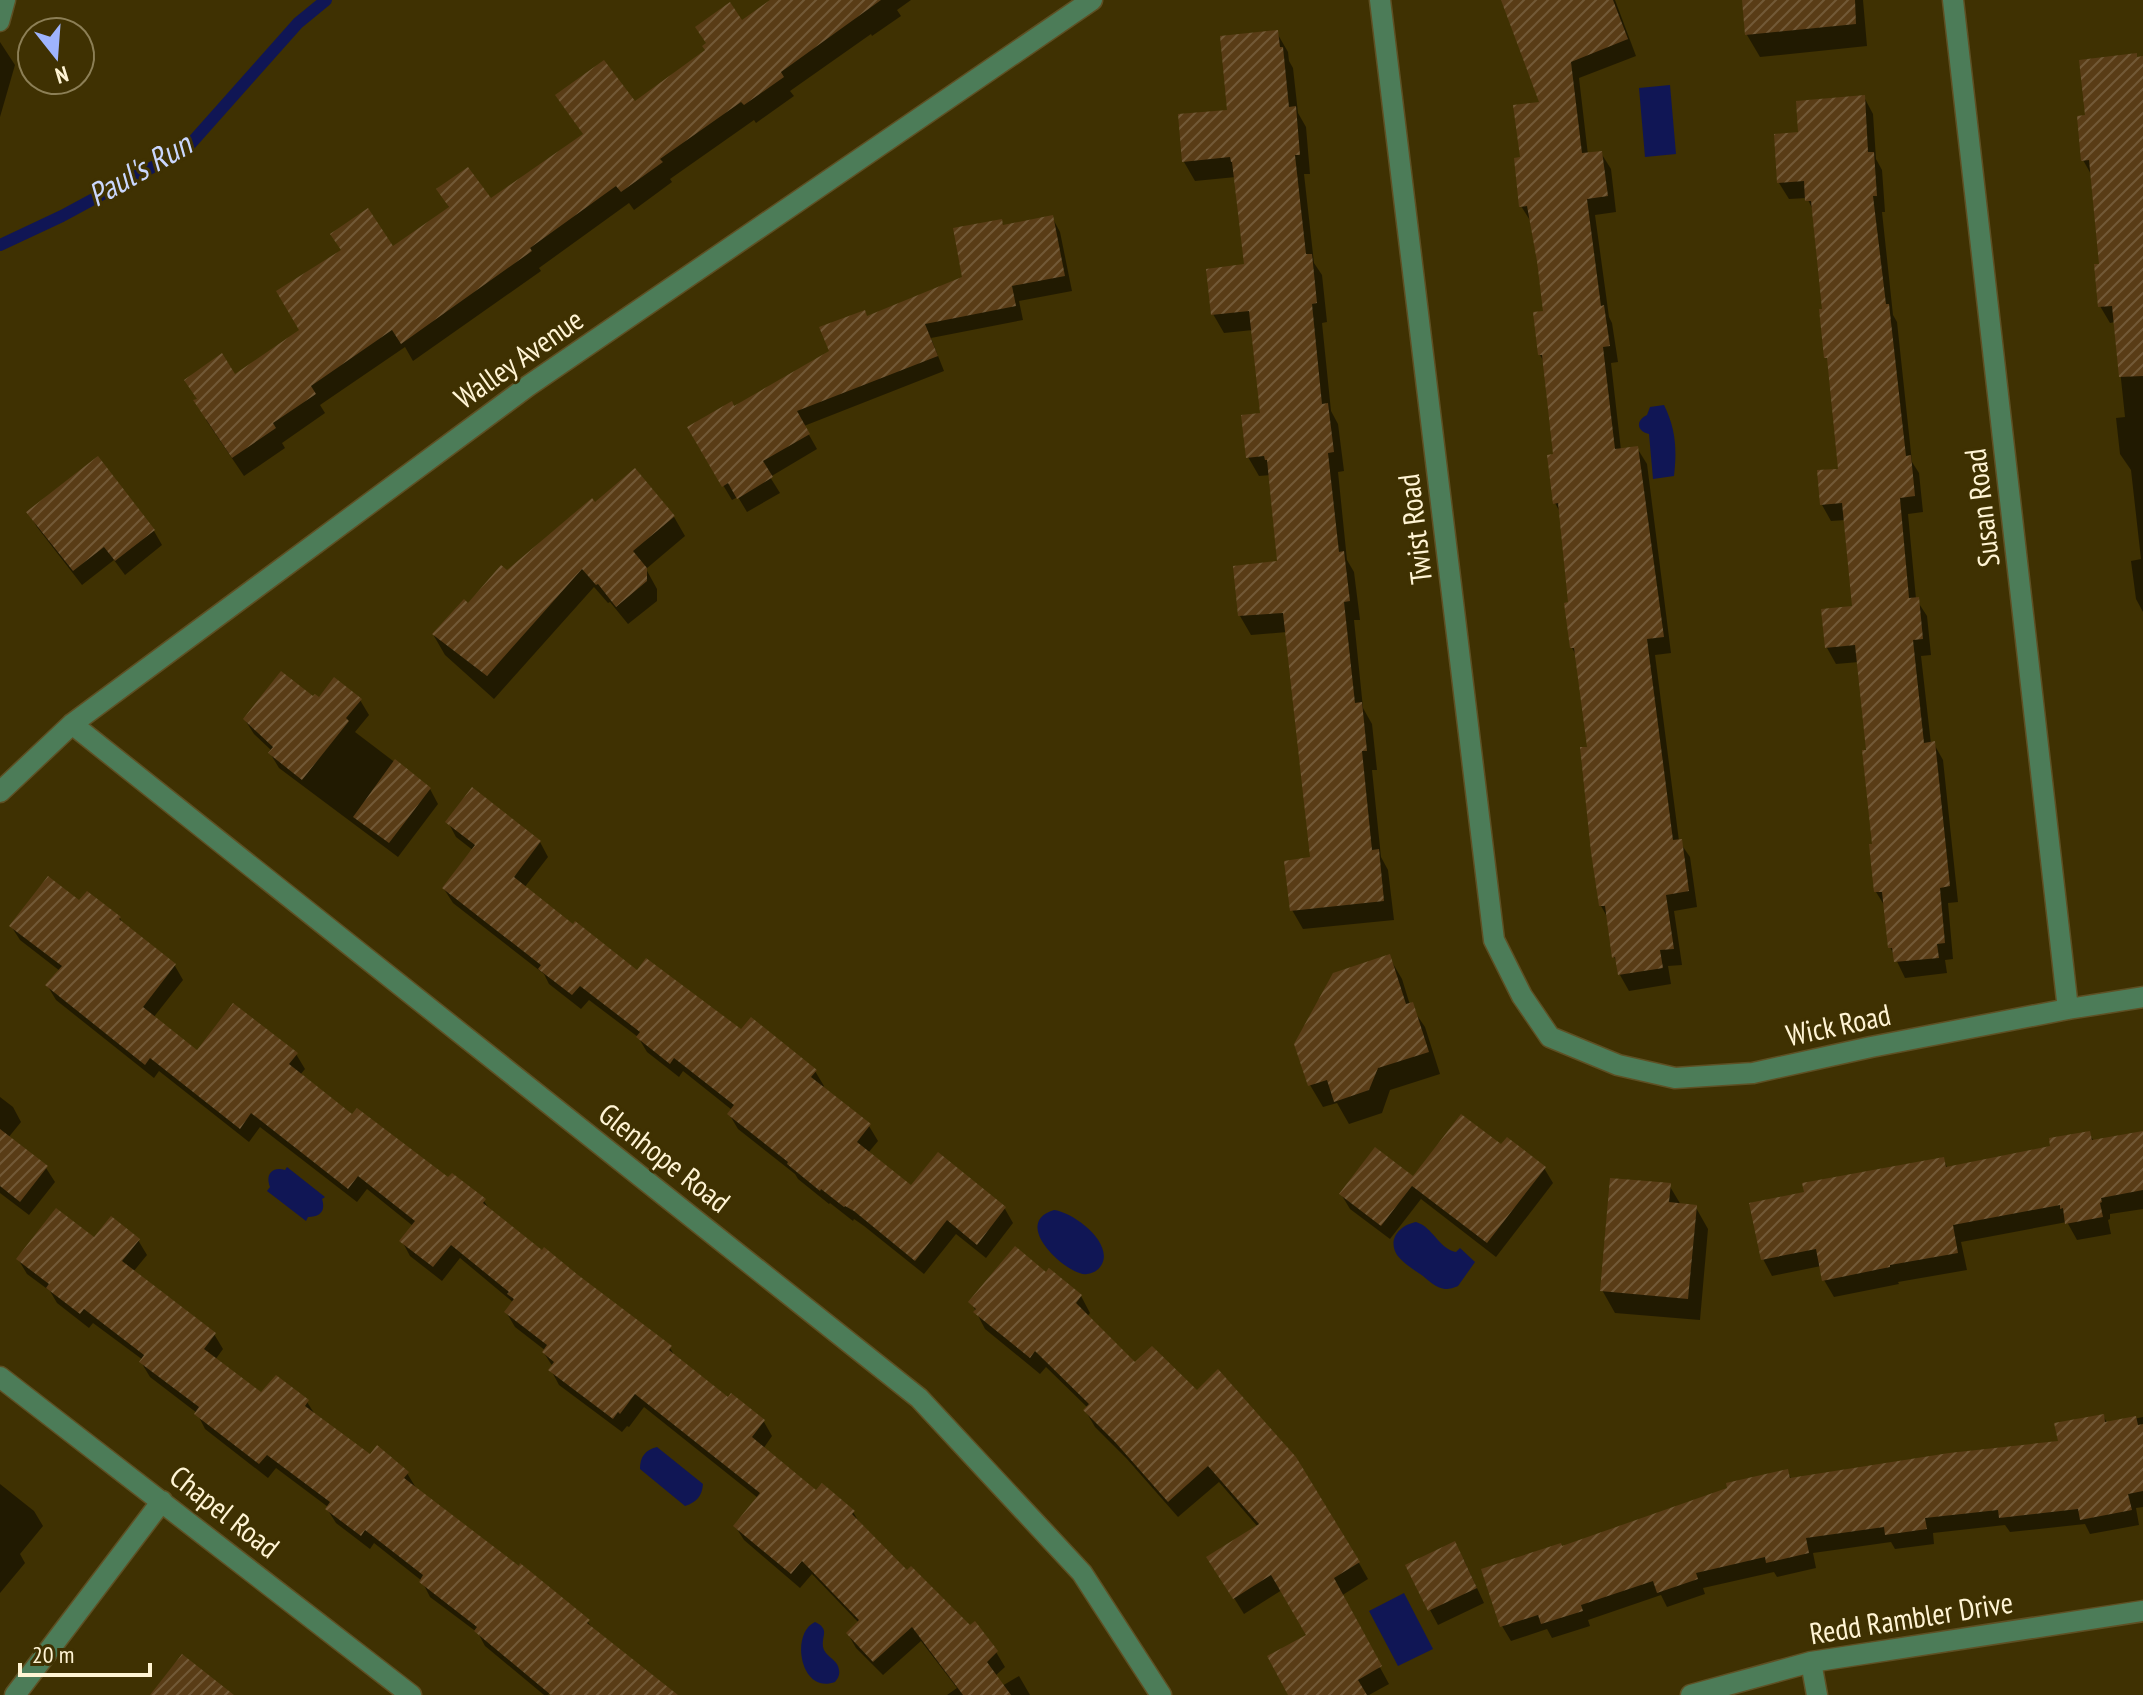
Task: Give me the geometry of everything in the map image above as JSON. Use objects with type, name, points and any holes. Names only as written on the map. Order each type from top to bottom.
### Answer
[{"type":"street","name":"Walley Avenue","points":[[0,792],[72,724],[528,386],[1092,0]]},
{"type":"street","name":"Twist Road","points":[[1380,0],[1494,940],[1522,996],[1550,1037]]},
{"type":"street","name":"Susan Road","points":[[1953,0],[2068,1009]]},
{"type":"street","name":"Glenhope Road","points":[[72,724],[919,1398],[1082,1573],[1161,1695]]},
{"type":"street","name":"Wick Road","points":[[1550,1037],[1618,1065],[1675,1078],[1753,1073],[1871,1047],[2143,997]]},
{"type":"street","name":"Chapel Road","points":[[0,1377],[411,1695]]},
{"type":"street","points":[[15,1695],[162,1501]]},
{"type":"street","name":"Redd Rambler Drive","points":[[1691,1695],[1811,1662],[2143,1611]]},
{"type":"street","points":[[1811,1662],[1817,1695]]},
{"type":"lane","points":[[0,22],[6,0]]},
{"type":"shaded area","points":[[1670,85],[1676,154],[1645,157],[1639,88]]},
{"type":"shaded area","points":[[1664,405],[1675,440],[1674,476],[1653,479],[1649,434],[1640,428],[1639,422],[1650,407]]},
{"type":"shaded area","points":[[287,1167],[325,1197],[321,1212],[308,1217],[306,1221],[267,1191],[271,1172]]},
{"type":"shaded area","points":[[1054,1210],[1071,1216],[1097,1238],[1104,1255],[1096,1271],[1079,1273],[1047,1249],[1038,1226],[1042,1217]]},
{"type":"shaded area","points":[[1416,1222],[1427,1228],[1445,1247],[1456,1252],[1460,1248],[1475,1262],[1458,1286],[1445,1289],[1436,1286],[1397,1255],[1394,1238],[1405,1226]]},
{"type":"shaded area","points":[[657,1447],[703,1484],[700,1495],[693,1503],[685,1506],[640,1469],[644,1455]]},
{"type":"shaded area","points":[[1404,1593],[1433,1649],[1398,1666],[1369,1611]]},
{"type":"shaded area","points":[[815,1622],[824,1631],[824,1650],[838,1667],[839,1675],[835,1682],[823,1684],[814,1680],[802,1661],[803,1638],[807,1628]]},
{"type":"building","points":[[770,0],[881,0],[781,72],[784,77],[744,105],[741,102],[660,159],[663,162],[621,192],[616,186],[530,248],[532,251],[401,344],[392,330],[311,386],[316,394],[273,423],[276,428],[232,458],[193,400],[197,399],[184,380],[222,353],[235,374],[299,330],[276,291],[341,250],[330,234],[368,208],[393,246],[449,207],[436,189],[468,167],[491,198],[583,134],[555,95],[604,60],[635,101],[705,50],[702,46],[706,43],[695,27],[730,2],[742,20]]},
{"type":"building","points":[[1501,0],[1613,0],[1628,39],[1571,62],[1582,153],[1602,151],[1608,196],[1587,199],[1601,306],[1604,305],[1610,346],[1603,347],[1615,449],[1638,446],[1664,637],[1647,639],[1673,840],[1682,839],[1689,891],[1666,895],[1674,949],[1660,950],[1663,968],[1618,975],[1615,957],[1612,958],[1605,906],[1599,906],[1591,852],[1580,747],[1587,747],[1574,648],[1570,648],[1564,603],[1568,602],[1558,503],[1553,504],[1547,455],[1553,454],[1542,355],[1538,355],[1533,312],[1543,311],[1527,206],[1519,207],[1514,158],[1520,157],[1513,105],[1539,102]]},
{"type":"building","points":[[1742,0],[1855,0],[1856,24],[1745,35]]},
{"type":"building","points":[[1278,30],[1280,47],[1283,47],[1289,107],[1296,106],[1300,155],[1295,155],[1306,254],[1312,254],[1317,303],[1312,304],[1322,404],[1328,403],[1334,452],[1328,453],[1339,552],[1344,551],[1350,601],[1344,602],[1355,703],[1362,702],[1367,751],[1362,751],[1372,850],[1379,849],[1384,901],[1290,911],[1284,861],[1310,857],[1283,613],[1238,616],[1233,566],[1277,561],[1267,460],[1264,456],[1246,458],[1241,415],[1260,413],[1249,311],[1211,315],[1206,269],[1244,264],[1232,162],[1230,157],[1182,162],[1178,114],[1227,110],[1220,36]]},
{"type":"building","points":[[2137,53],[2137,57],[2143,56],[2143,376],[2119,377],[2112,306],[2098,307],[2094,264],[2099,264],[2089,160],[2081,161],[2077,116],[2085,115],[2079,60]]},
{"type":"building","points":[[1865,95],[1868,152],[1874,152],[1877,196],[1873,196],[1886,304],[1889,304],[1906,456],[1911,455],[1915,496],[1900,498],[1909,598],[1919,597],[1923,639],[1913,640],[1924,743],[1935,741],[1950,886],[1940,888],[1945,943],[1937,944],[1939,958],[1894,962],[1892,948],[1888,948],[1882,892],[1874,892],[1862,750],[1866,750],[1855,645],[1825,648],[1821,609],[1852,606],[1842,503],[1820,505],[1817,470],[1838,469],[1819,309],[1822,309],[1811,201],[1805,201],[1804,181],[1777,183],[1774,134],[1798,132],[1796,101]]},
{"type":"building","points":[[1053,215],[1065,276],[1012,286],[1016,306],[925,324],[938,356],[797,411],[810,434],[763,461],[773,477],[737,499],[728,483],[722,487],[687,427],[732,401],[734,406],[829,351],[819,327],[865,310],[867,316],[962,277],[953,228],[1002,219],[1003,225]]},
{"type":"building","points":[[98,456],[155,530],[115,561],[104,547],[73,571],[26,512]]},
{"type":"building","points":[[635,468],[675,516],[633,551],[647,568],[647,581],[616,607],[582,569],[487,676],[432,634],[464,599],[468,603],[501,565],[507,570],[592,498],[595,502]]},
{"type":"building","points":[[281,671],[313,696],[319,697],[334,677],[362,699],[346,718],[349,721],[302,780],[268,753],[273,747],[243,719]]},
{"type":"building","points":[[395,759],[431,788],[389,843],[353,817]]},
{"type":"building","points":[[472,787],[541,841],[514,877],[573,924],[575,921],[637,970],[646,958],[741,1029],[751,1017],[817,1070],[811,1077],[871,1124],[857,1142],[911,1185],[938,1152],[1006,1207],[977,1245],[947,1220],[915,1261],[854,1211],[820,1191],[727,1114],[734,1105],[674,1058],[670,1064],[636,1037],[640,1032],[580,986],[572,995],[538,969],[541,965],[442,888],[475,845],[445,822]]},
{"type":"building","points":[[48,876],[79,900],[87,891],[176,964],[143,1007],[197,1050],[233,1003],[298,1053],[289,1064],[352,1114],[357,1108],[448,1177],[452,1173],[486,1199],[483,1203],[542,1250],[544,1247],[672,1346],[669,1350],[728,1397],[731,1393],[765,1420],[752,1437],[816,1490],[822,1483],[855,1511],[852,1514],[907,1570],[911,1566],[970,1625],[975,1621],[998,1651],[987,1662],[1011,1695],[963,1695],[912,1627],[873,1662],[846,1633],[859,1620],[802,1561],[791,1574],[733,1526],[760,1493],[635,1394],[613,1419],[548,1370],[554,1362],[542,1352],[547,1345],[504,1312],[514,1299],[507,1294],[509,1292],[451,1245],[433,1267],[399,1241],[415,1221],[358,1176],[348,1189],[251,1113],[240,1129],[150,1058],[145,1065],[45,985],[62,966],[9,926]]},
{"type":"building","points":[[1390,954],[1406,1004],[1413,1002],[1429,1052],[1378,1068],[1369,1090],[1334,1102],[1327,1080],[1308,1086],[1294,1044],[1333,973]]},
{"type":"building","points":[[1461,1114],[1501,1144],[1507,1137],[1546,1167],[1487,1243],[1412,1186],[1381,1226],[1339,1194],[1375,1147],[1413,1176]]},
{"type":"building","points":[[0,1129],[48,1166],[20,1202],[0,1186]]},
{"type":"building","points":[[2090,1131],[2092,1140],[2143,1131],[2143,1190],[2101,1198],[2103,1217],[2065,1224],[2060,1205],[1953,1225],[1958,1253],[1822,1281],[1816,1249],[1761,1260],[1749,1203],[1804,1192],[1802,1183],[1944,1157],[1946,1167],[2050,1146],[2049,1138]]},
{"type":"building","points":[[1610,1178],[1671,1183],[1669,1202],[1697,1205],[1688,1299],[1600,1291]]},
{"type":"building","points":[[56,1208],[94,1237],[111,1216],[140,1239],[122,1261],[216,1333],[204,1349],[261,1392],[276,1375],[309,1400],[305,1406],[370,1454],[377,1445],[409,1472],[404,1478],[519,1566],[520,1563],[590,1620],[587,1623],[678,1695],[551,1695],[474,1631],[477,1627],[419,1582],[423,1575],[365,1530],[361,1536],[325,1509],[330,1502],[267,1455],[259,1464],[194,1414],[199,1407],[139,1362],[144,1355],[84,1309],[80,1314],[46,1288],[49,1284],[16,1259]]},
{"type":"building","points":[[1015,1246],[1046,1272],[1049,1268],[1082,1295],[1076,1303],[1135,1362],[1152,1346],[1197,1390],[1218,1369],[1296,1457],[1360,1562],[1334,1578],[1382,1666],[1358,1680],[1367,1695],[1288,1695],[1267,1656],[1306,1635],[1271,1575],[1233,1599],[1206,1557],[1259,1524],[1208,1466],[1168,1502],[1083,1410],[1089,1404],[1035,1351],[1030,1358],[973,1312],[976,1309],[968,1302]]},
{"type":"building","points":[[2104,1414],[2105,1422],[2136,1416],[2138,1425],[2143,1424],[2143,1491],[2128,1494],[2132,1510],[2080,1520],[2078,1509],[1999,1518],[1998,1510],[1925,1518],[1927,1529],[1885,1535],[1884,1527],[1806,1538],[1809,1553],[1766,1563],[1765,1557],[1696,1573],[1698,1579],[1657,1593],[1653,1581],[1581,1605],[1583,1611],[1541,1624],[1538,1615],[1500,1627],[1481,1569],[1561,1543],[1562,1546],[1727,1488],[1726,1483],[1788,1469],[1790,1478],[1949,1453],[2058,1441],[2054,1423]]},
{"type":"building","points":[[1455,1541],[1477,1588],[1428,1611],[1405,1565]]},
{"type":"building","points":[[182,1654],[234,1695],[150,1695]]},
{"type":"waterway","name":"Paul's Run","points":[[0,245],[62,216],[186,149],[298,23],[326,0]]}]
